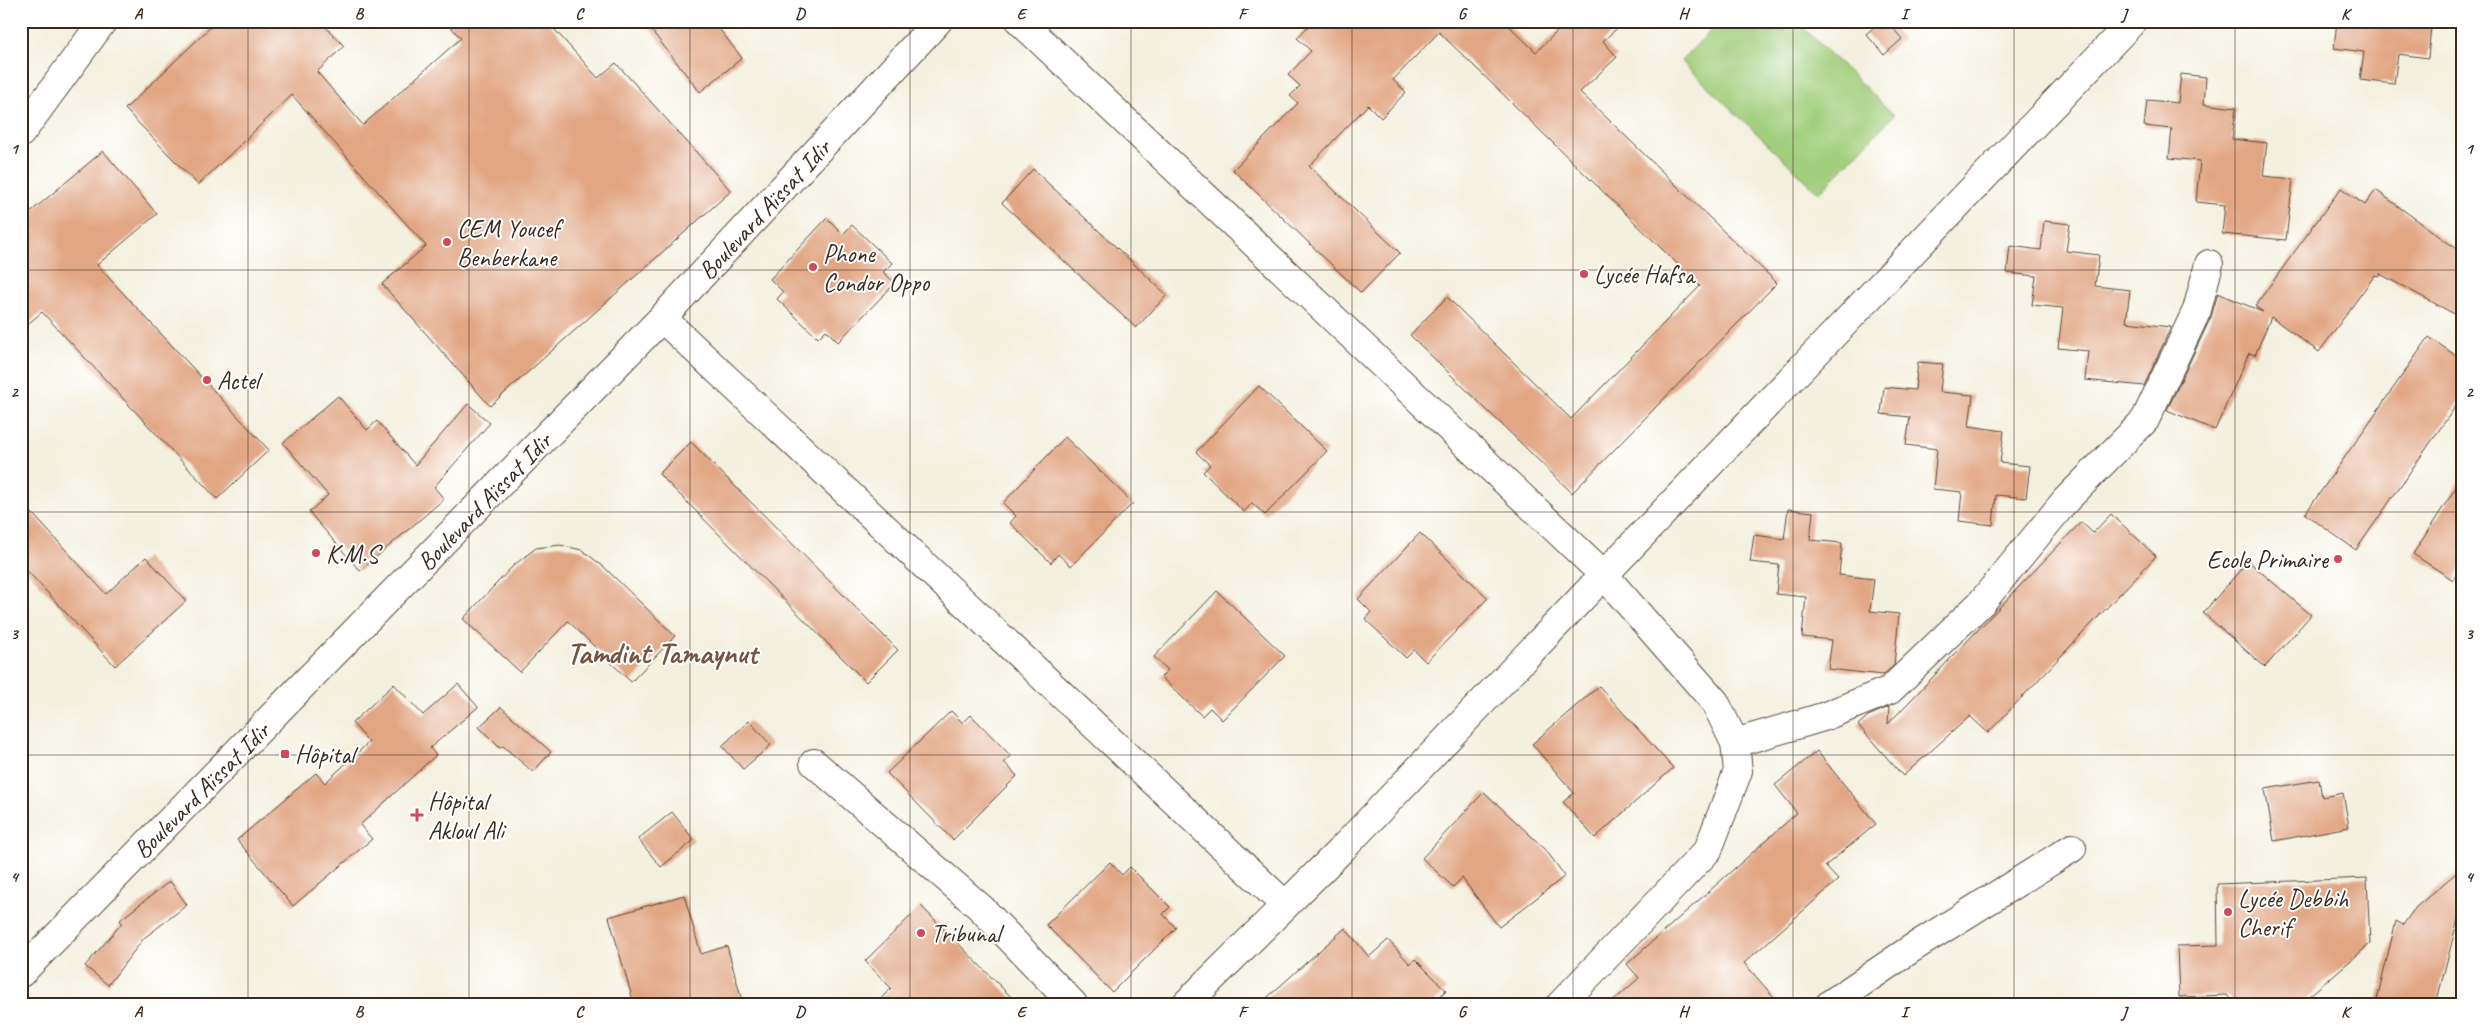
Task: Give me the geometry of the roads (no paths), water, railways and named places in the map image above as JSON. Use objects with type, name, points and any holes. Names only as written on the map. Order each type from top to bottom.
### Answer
[{"type":"street","points":[[21,133],[103,21]]},
{"type":"street","name":"Boulevard Aïssat Idir","points":[[23,969],[662,318],[938,21]]},
{"type":"street","points":[[1020,21],[1603,574],[1715,702],[1734,743],[1738,771],[1708,850],[1561,1004]]},
{"type":"street","points":[[1186,1004],[1342,849],[2133,21]]},
{"type":"street","points":[[1734,743],[1823,717],[1890,690],[1981,603],[2066,500],[2144,420],[2197,310],[2209,264]]},
{"type":"street","points":[[662,318],[1284,905]]},
{"type":"street","points":[[814,763],[981,908],[1073,1004]]},
{"type":"street","points":[[1830,1004],[1911,949],[2072,848]]},
{"type":"place","name":"CEM Youcef Benberkane","points":[[447,242]]},
{"type":"place","name":"Phone Condor Oppo","points":[[813,267]]},
{"type":"place","name":"Lycée Hafsa","points":[[1584,274]]},
{"type":"place","name":"Actel","points":[[207,380]]},
{"type":"place","name":"K.M.S","points":[[316,553]]},
{"type":"place","name":"Ecole Primaire","points":[[2338,559]]},
{"type":"place","name":"Hôpital","points":[[285,754]]},
{"type":"place","name":"Hôpital Akloul Ali","points":[[417,815]]},
{"type":"place","name":"Lycée Debbih Cherif","points":[[2228,912]]},
{"type":"place","name":"Tribunal","points":[[921,933]]},
{"type":"district","name":"Tamdint Tamaynut","points":[[662,653]]}]
